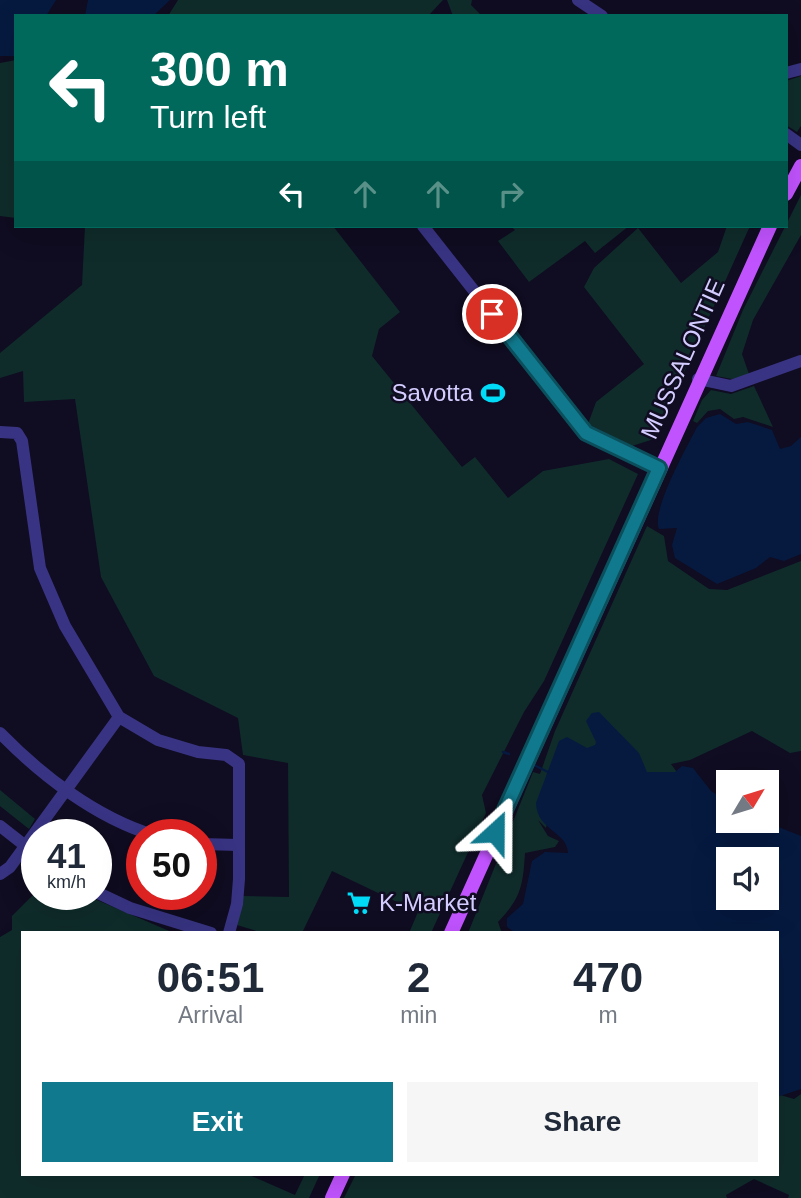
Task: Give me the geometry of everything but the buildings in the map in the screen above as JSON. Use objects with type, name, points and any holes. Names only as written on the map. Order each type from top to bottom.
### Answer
[{"type":"main road","points":[[788,190],[801,166]]},
{"type":"main road","name":"MUSSALONTIE","points":[[452,931],[698,379],[769,228]]},
{"type":"main road","points":[[332,1198],[341,1176]]},
{"type":"street","points":[[578,0],[599,14]]},
{"type":"street","points":[[424,228],[586,433],[659,468]]},
{"type":"street","points":[[698,379],[732,386],[801,361]]},
{"type":"street","points":[[0,432],[17,433],[22,441],[40,568],[49,594],[119,717],[158,740],[179,748],[234,758],[239,764],[237,904],[230,931]]},
{"type":"street","points":[[44,819],[119,717]]},
{"type":"street","points":[[0,733],[28,760],[66,788],[102,812],[126,823]]},
{"type":"street","points":[[0,826],[21,842]]},
{"type":"street","points":[[217,844],[239,845]]},
{"type":"street","points":[[0,874],[21,850]]},
{"type":"street","points":[[112,900],[130,908],[205,931]]},
{"type":"green space","points":[[178,0],[443,0],[430,14],[169,14]]},
{"type":"green space","points":[[447,0],[472,0],[471,5],[480,14],[452,14]]},
{"type":"green space","points":[[14,60],[14,218],[0,216],[0,63]]},
{"type":"green space","points":[[801,76],[801,126],[797,132],[788,126],[788,80]]},
{"type":"green space","points":[[801,195],[801,235],[753,320],[742,354],[750,377],[732,379],[716,376],[743,310],[784,228],[788,228],[788,221]]},
{"type":"green space","points":[[85,228],[335,228],[400,312],[379,329],[372,356],[462,467],[475,457],[508,498],[543,471],[609,459],[638,474],[544,681],[524,712],[482,795],[486,813],[432,931],[410,931],[418,912],[332,871],[303,931],[256,931],[237,925],[242,896],[289,897],[288,763],[243,755],[238,718],[154,676],[101,577],[75,399],[24,402],[23,371],[0,378],[0,353],[82,285]]},
{"type":"green space","points":[[512,228],[626,228],[595,253],[585,241],[529,282],[498,241],[515,230]]},
{"type":"green space","points":[[638,228],[681,283],[718,252],[726,228],[749,228],[654,439],[632,446],[588,424],[596,402],[644,364],[584,287],[594,268]]},
{"type":"green space","points":[[754,386],[773,427],[743,417],[734,419],[720,409],[708,411],[697,423],[693,421],[702,400],[711,390],[731,394]]},
{"type":"green space","points":[[647,526],[664,536],[668,561],[709,589],[727,590],[801,561],[801,751],[790,753],[752,731],[690,760],[671,764],[679,775],[558,771],[546,828],[538,820],[548,836],[559,841],[555,847],[525,853],[519,891],[512,906],[498,922],[501,931],[469,931],[533,772],[540,774],[555,731]]},
{"type":"green space","points":[[0,790],[35,819],[21,819],[21,823],[0,806]]},
{"type":"green space","points":[[112,906],[169,931],[21,931],[21,1176],[252,1176],[295,1195],[304,1176],[319,1176],[309,1198],[0,1198],[0,937],[12,930],[12,916],[21,907],[21,910],[112,910]]},
{"type":"green space","points":[[801,1094],[801,1198],[788,1198],[789,1195],[754,1179],[726,1195],[727,1198],[344,1198],[355,1176],[779,1176],[779,1095],[794,1099]]},
{"type":"water","points":[[0,0],[56,0],[47,14],[14,14],[14,56],[0,56]]},
{"type":"water","points":[[88,0],[170,0],[155,14],[85,14]]},
{"type":"water","points":[[720,414],[736,424],[748,422],[772,430],[780,449],[791,446],[801,437],[801,554],[784,561],[770,557],[756,568],[717,584],[675,558],[672,545],[677,528],[659,529],[658,520],[671,478],[697,427],[706,418]]},
{"type":"water","points":[[599,712],[639,753],[647,772],[675,772],[682,766],[693,768],[716,794],[716,833],[779,833],[779,827],[801,836],[801,1089],[779,1096],[779,931],[513,931],[507,927],[507,918],[523,904],[532,861],[545,852],[568,853],[563,840],[541,820],[536,803],[559,741],[567,737],[587,748],[596,742],[586,721],[592,713]]},
{"type":"waterway","points":[[503,752],[509,754]]},
{"type":"waterway","points":[[534,765],[548,772]]},
{"type":"place","name":"Savotta","points":[[493,393]]},
{"type":"place","name":"K-Market","points":[[359,903]]},
{"type":"route","points":[[492,314],[586,433],[659,468],[495,832]]}]
